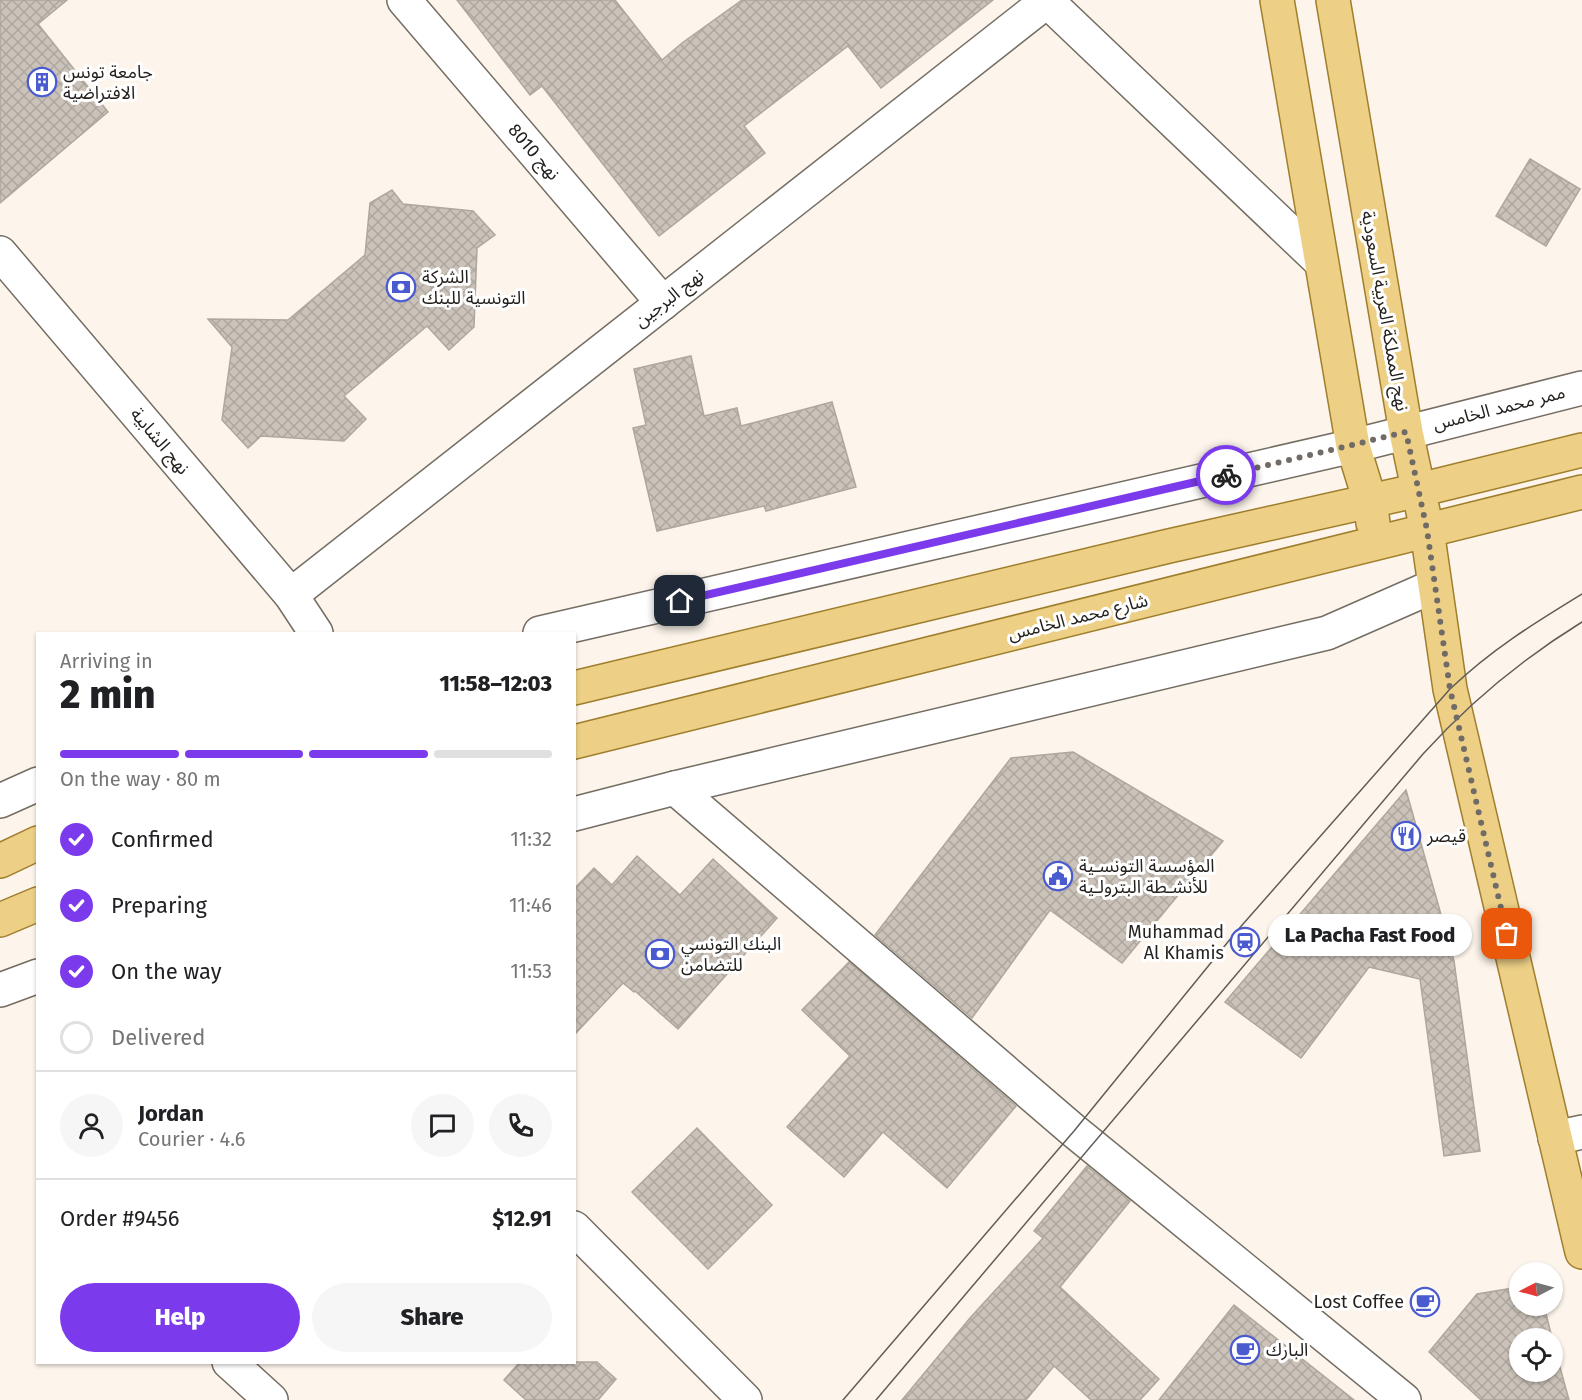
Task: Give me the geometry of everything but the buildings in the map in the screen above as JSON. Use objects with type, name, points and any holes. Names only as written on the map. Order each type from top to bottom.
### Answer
[{"type":"main road","points":[[1277,0],[1353,446],[1370,501],[1376,544]]},
{"type":"main road","name":"نهج المملكة العربية السعودية","points":[[1333,0],[1406,432],[1427,530],[1450,689],[1568,1135],[1582,1252]]},
{"type":"main road","points":[[576,688],[1582,450]]},
{"type":"main road","name":"شارع محمد الخامس","points":[[576,742],[1582,492]]},
{"type":"main road","points":[[0,861],[36,844]]},
{"type":"main road","points":[[0,920],[36,905]]},
{"type":"street","name":"نهج 8010","points":[[404,0],[663,303]]},
{"type":"street","name":"نهج البرجين","points":[[291,596],[1047,0]]},
{"type":"street","points":[[1047,0],[1320,261]]},
{"type":"street","name":"نهج الشابية","points":[[0,253],[291,596],[315,632]]},
{"type":"street","name":"ممر محمد الخامس","points":[[544,632],[1353,446],[1582,388]]},
{"type":"street","points":[[576,813],[1327,633],[1434,586]]},
{"type":"street","points":[[0,801],[36,785]]},
{"type":"street","points":[[675,788],[1074,1131],[1404,1400]]},
{"type":"street","points":[[0,990],[36,977]]},
{"type":"street","points":[[576,1230],[745,1400]]},
{"type":"street","points":[[231,1364],[271,1400]]},
{"type":"tram line","points":[[843,1400],[1074,1131],[1236,932],[1450,689],[1497,649],[1582,594]]},
{"type":"tram line","points":[[876,1400],[1423,754],[1498,682],[1538,651],[1582,622]]},
{"type":"way so far","points":[[1226,475],[1406,432],[1427,530],[1450,689],[1507,934]]},
{"type":"place","name":"جامعة تونس الافتراضية","points":[[42,82]]},
{"type":"place","name":"الشركة التونسية للبنك","points":[[401,287]]},
{"type":"place","name":"قيصر","points":[[1406,836]]},
{"type":"place","name":"المؤسسة التونسـية للأنشـطة البترولـية","points":[[1058,876]]},
{"type":"place","name":"La Pacha Fast Food","points":[[1507,934]]},
{"type":"place","name":"Muhammad Al Khamis","points":[[1245,942]]},
{"type":"place","name":"البنك التونسي للتضامن","points":[[660,954]]},
{"type":"place","name":"Lost Coffee","points":[[1425,1302]]},
{"type":"place","name":"البارك","points":[[1245,1350]]},
{"type":"route","points":[[680,601],[1226,475]]}]
